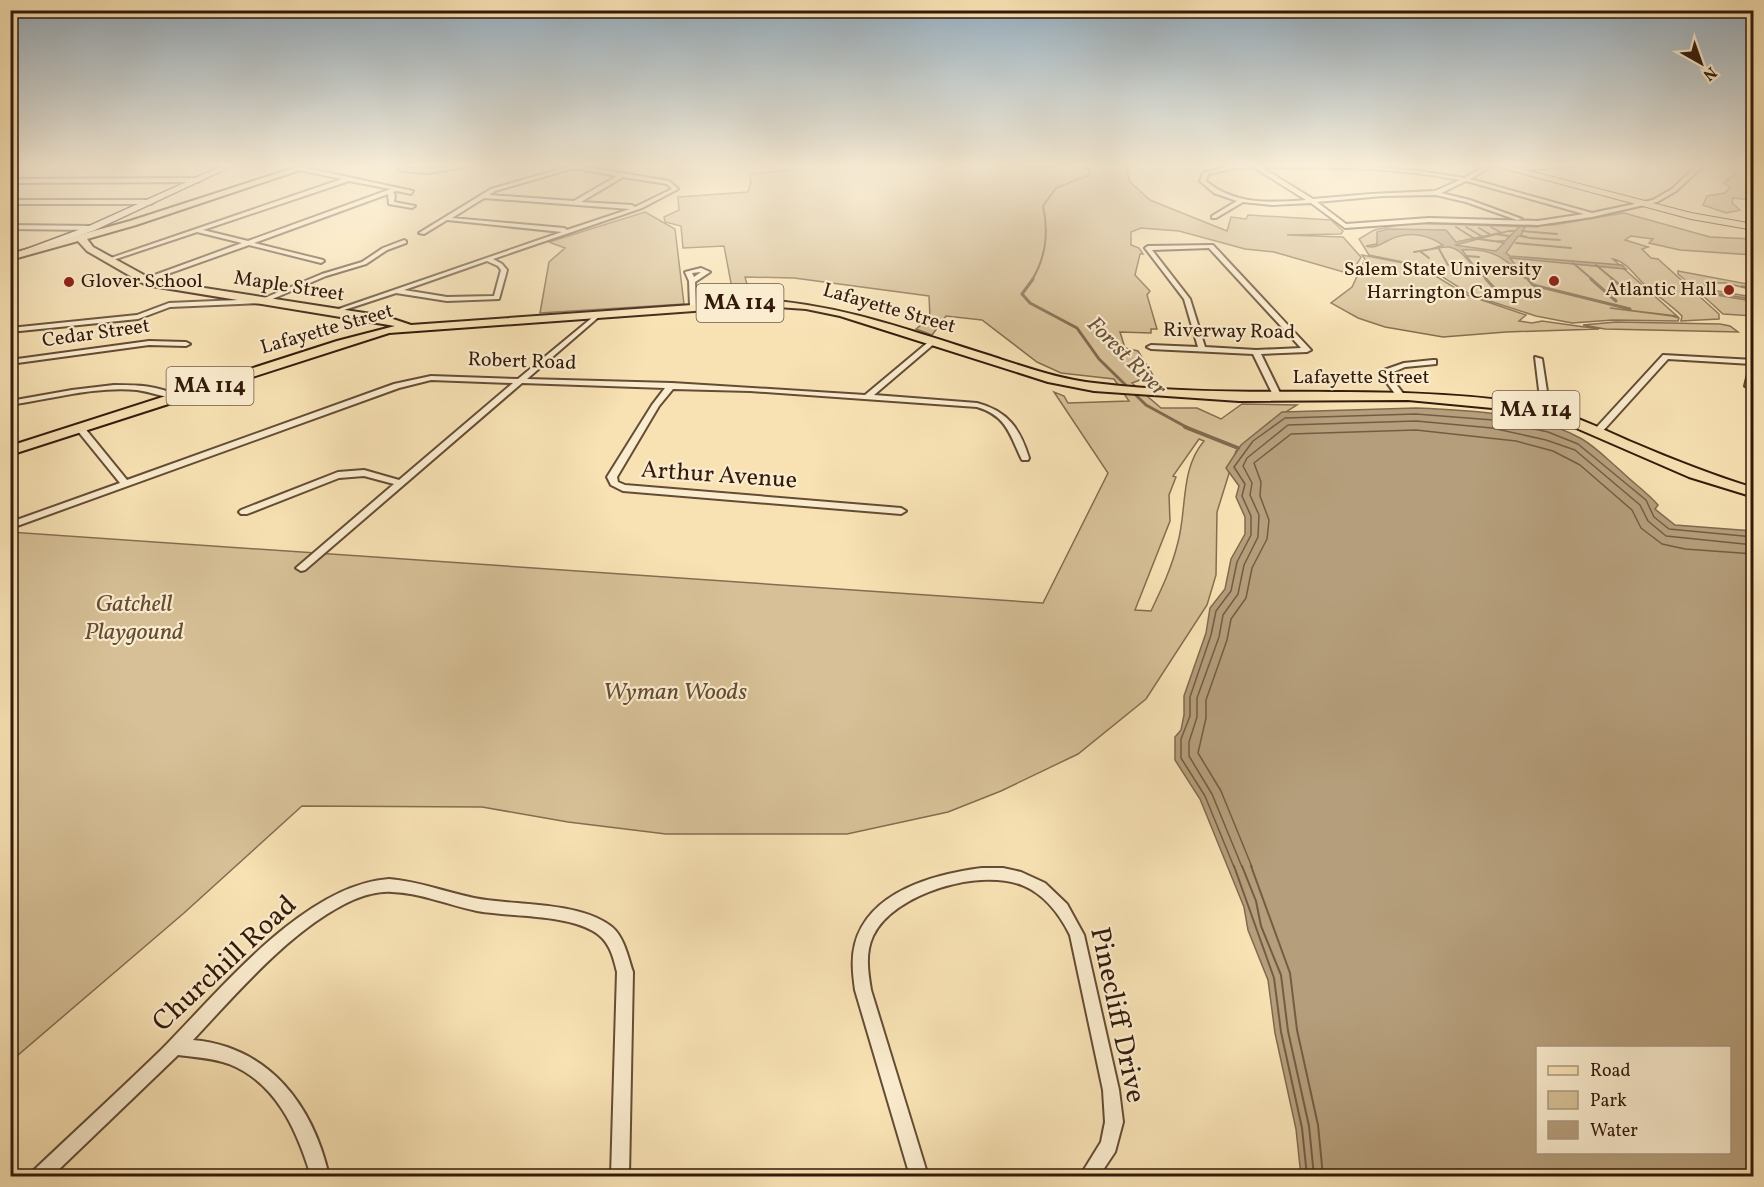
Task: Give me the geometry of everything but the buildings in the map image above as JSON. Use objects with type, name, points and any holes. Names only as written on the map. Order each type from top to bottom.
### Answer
[{"type":"highway","points":[[1716,220],[1751,225]]},
{"type":"main road","points":[[10,256],[109,220]]},
{"type":"main road","points":[[10,256],[81,238],[137,220]]},
{"type":"main road","points":[[81,238],[92,228]]},
{"type":"main road","name":"Maple Street","points":[[81,238],[90,249],[144,280],[364,316],[410,327]]},
{"type":"main road","name":"Lafayette Street","points":[[10,451],[389,330],[693,306],[763,303],[806,306],[842,313],[1052,379],[1116,389],[1278,397],[1401,396],[1492,403],[1541,411],[1598,431],[1694,474],[1754,494]]},
{"type":"main road","points":[[356,339],[368,325],[364,316]]},
{"type":"main road","name":"Maple Street","points":[[364,316],[389,330]]},
{"type":"street","points":[[108,260],[224,220]]},
{"type":"street","points":[[144,280],[309,220]]},
{"type":"street","points":[[422,233],[446,220]]},
{"type":"street","points":[[463,220],[570,231]]},
{"type":"street","points":[[333,312],[600,220]]},
{"type":"street","points":[[1338,220],[1346,226],[1424,220]]},
{"type":"street","points":[[1442,220],[1528,223],[1549,220]]},
{"type":"street","points":[[1521,220],[1528,223]]},
{"type":"street","points":[[10,227],[92,228]]},
{"type":"street","points":[[196,230],[321,261]]},
{"type":"street","points":[[10,330],[138,317],[169,305],[263,301],[324,275],[364,263],[385,249],[404,242]]},
{"type":"street","name":"Riverway Road","points":[[1151,347],[1256,352],[1307,350],[1211,246],[1148,248],[1187,299],[1202,349]]},
{"type":"street","points":[[394,290],[447,299],[497,298],[504,270],[500,265],[487,259]]},
{"type":"street","points":[[693,281],[693,306]]},
{"type":"street","points":[[301,568],[599,314]]},
{"type":"street","points":[[867,397],[932,341]]},
{"type":"street","name":"Cedar Street","points":[[10,362],[149,342],[186,344]]},
{"type":"street","points":[[1256,352],[1278,397]]},
{"type":"street","points":[[1598,431],[1666,357],[1754,364],[1749,386]]},
{"type":"street","points":[[1538,359],[1544,398],[1541,411]]},
{"type":"street","points":[[1401,396],[1386,376],[1387,372],[1404,365],[1433,362]]},
{"type":"street","name":"Robert Road","points":[[14,524],[412,380],[444,377],[672,385],[989,407],[997,411],[1011,426],[1025,458]]},
{"type":"street","name":"Arthur Avenue","points":[[672,385],[612,477],[614,483],[623,488],[901,511]]},
{"type":"street","points":[[10,403],[125,388],[157,391],[174,397]]},
{"type":"street","points":[[80,428],[125,483]]},
{"type":"street","points":[[244,512],[338,475],[364,473],[402,483]]},
{"type":"street","name":"Pinecliff Drive","points":[[919,1176],[862,990],[858,966],[862,946],[868,929],[902,896],[952,880],[1000,874],[1021,878],[1053,897],[1068,915],[1077,935],[1112,1090],[1114,1122],[1109,1146],[1089,1176]]},
{"type":"street","name":"Churchill Road","points":[[40,1176],[269,953],[327,907],[353,894],[378,886],[406,887],[475,904],[587,921],[607,932],[618,948],[625,972],[620,1176]]},
{"type":"street","points":[[175,1047],[199,1047],[222,1052],[248,1062],[266,1076],[285,1098],[300,1125],[320,1176]]},
{"type":"green space","points":[[618,220],[660,220],[675,229],[684,304],[540,313],[549,262],[565,248],[549,242]]},
{"type":"green space","points":[[1201,220],[1227,231],[1230,220],[1331,220],[1343,231],[1341,234],[1287,235],[1343,237],[1361,257],[1353,271],[1347,273],[1274,252],[1245,249],[1179,231],[1141,228],[1131,232],[1131,245],[1139,248],[1143,254],[1140,254],[1135,275],[1150,291],[1147,295],[1157,329],[1151,329],[1151,333],[1120,332],[1125,348],[1138,351],[1153,375],[1132,383],[1161,408],[1197,408],[1221,419],[1242,404],[1297,405],[1273,420],[1236,451],[1217,512],[1216,575],[1207,605],[1146,699],[1078,754],[1001,791],[948,812],[847,834],[666,834],[568,822],[482,807],[302,806],[184,913],[11,1061],[10,532],[1043,603],[1108,473],[1054,392],[1064,396],[1068,403],[1129,401],[1114,379],[1061,373],[1037,362],[982,320],[946,316],[932,335],[916,329],[930,318],[929,296],[794,278],[745,277],[751,299],[734,299],[724,246],[683,248],[681,226],[665,222]],"holes":[[[1199,439],[1204,441],[1196,452],[1185,490],[1181,529],[1173,560],[1151,611],[1135,610],[1170,521],[1169,495],[1176,477],[1173,476]]]},
{"type":"green space","points":[[1580,220],[1650,220],[1710,237],[1753,239],[1753,246],[1746,248],[1754,255],[1680,250],[1649,243],[1653,239],[1631,236],[1625,240],[1648,247],[1642,249],[1651,258],[1658,259],[1719,314],[1719,319],[1681,321],[1682,316],[1626,266],[1613,259],[1677,316],[1610,308],[1672,316],[1679,318],[1678,321],[1613,320],[1572,323],[1536,316],[1471,295],[1427,267],[1369,255],[1359,239],[1374,230],[1407,223],[1537,227],[1534,225],[1553,225]]},
{"type":"green space","points":[[1362,255],[1419,266],[1467,295],[1526,315],[1519,321],[1532,323],[1542,321],[1599,329],[1443,337],[1385,327],[1358,318],[1331,303],[1352,287],[1365,259]]},
{"type":"green space","points":[[1678,271],[1753,285],[1753,288],[1741,286],[1753,290],[1726,283],[1704,283],[1706,289],[1752,297],[1752,299],[1697,290],[1678,274]]},
{"type":"green space","points":[[1699,292],[1752,301],[1753,316],[1723,314]]},
{"type":"green space","points":[[1616,322],[1720,324],[1730,326],[1738,332],[1605,329],[1583,325]]},
{"type":"water","points":[[1520,226],[1525,227],[1521,235],[1530,238],[1518,236],[1506,253],[1510,256],[1622,265],[1626,269],[1510,258],[1526,279],[1512,265],[1498,256],[1482,251],[1462,250],[1478,271],[1456,249],[1446,247],[1431,249],[1443,245],[1422,236],[1401,236],[1375,247],[1366,246],[1377,244],[1377,232],[1388,229],[1446,230],[1456,242],[1509,231],[1455,245],[1496,251],[1504,243],[1493,241],[1505,241]]},
{"type":"water","points":[[1416,408],[1501,414],[1544,423],[1564,430],[1593,446],[1649,496],[1658,505],[1655,509],[1675,525],[1753,531],[1753,1176],[1301,1176],[1296,1129],[1275,1033],[1268,980],[1248,930],[1244,907],[1200,799],[1175,760],[1175,737],[1181,730],[1184,696],[1206,633],[1210,608],[1225,589],[1231,559],[1245,534],[1245,517],[1236,497],[1239,486],[1226,468],[1241,445],[1282,412]]},
{"type":"waterway","name":"Forest River","points":[[1032,280],[1043,254],[1045,220]]},
{"type":"waterway","points":[[1456,227],[1475,239]]},
{"type":"waterway","points":[[1466,227],[1483,237]]},
{"type":"waterway","points":[[1491,227],[1500,232]]},
{"type":"waterway","points":[[1479,228],[1491,235]]},
{"type":"waterway","points":[[1509,231],[1515,231]]},
{"type":"waterway","points":[[1522,231],[1557,234]]},
{"type":"waterway","points":[[1495,234],[1509,236]]},
{"type":"waterway","points":[[1530,238],[1560,240]]},
{"type":"waterway","points":[[1479,239],[1493,241]]},
{"type":"waterway","points":[[1516,243],[1571,248]]},
{"type":"waterway","points":[[1414,252],[1432,249]]},
{"type":"waterway","points":[[1439,249],[1448,265]]},
{"type":"waterway","points":[[1421,252],[1429,258]]},
{"type":"waterway","points":[[1467,256],[1479,257]]},
{"type":"waterway","points":[[1573,263],[1593,280]]},
{"type":"waterway","points":[[1596,265],[1614,280]]},
{"type":"waterway","points":[[1479,271],[1487,280]]},
{"type":"waterway","name":"Forest River","points":[[1033,279],[1022,294],[1030,303],[1077,328],[1099,359],[1146,405],[1188,428]]},
{"type":"waterway","points":[[1486,279],[1503,298]]},
{"type":"waterway","points":[[1528,279],[1533,285],[1630,309]]},
{"type":"waterway","points":[[1591,279],[1616,301]]},
{"type":"waterway","points":[[1612,279],[1623,288],[1638,289]]},
{"type":"waterway","name":"Forest River","points":[[1185,427],[1238,448]]},
{"type":"place","name":"Salem State University Harrington Campus","points":[[1554,281]]},
{"type":"place","name":"Glover School","points":[[69,282]]},
{"type":"place","name":"Atlantic Hall","points":[[1729,290]]},
{"type":"park label","name":"Gatchell Playgound","points":[[134,619]]},
{"type":"park label","name":"Wyman Woods","points":[[675,693]]}]
